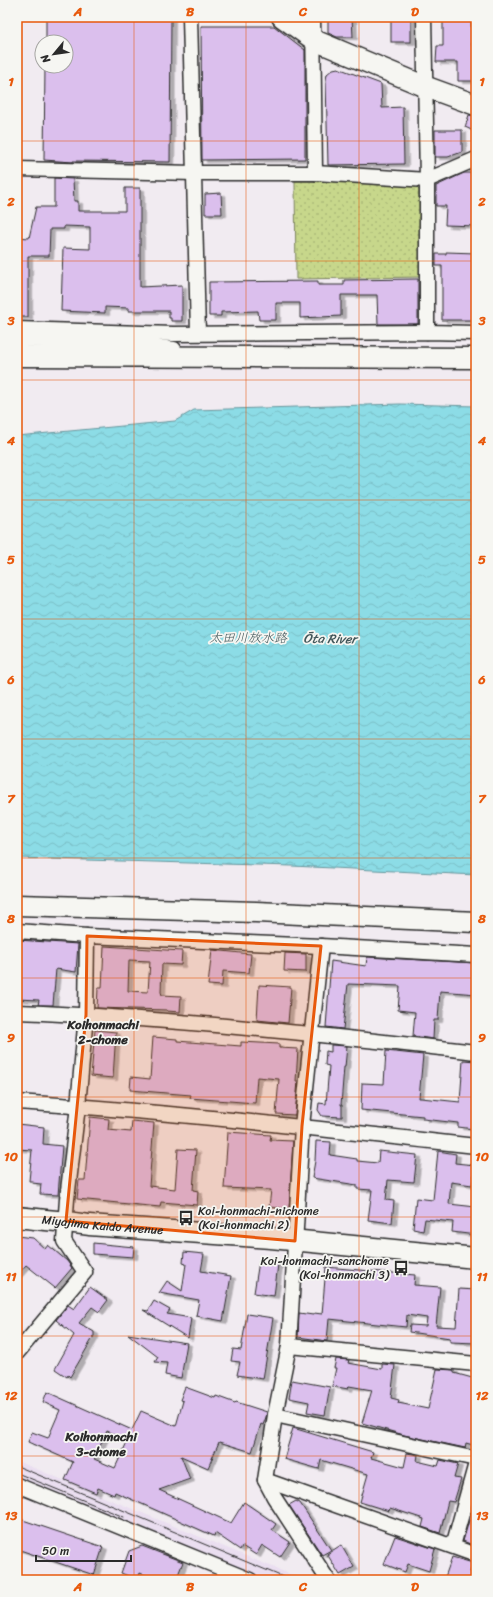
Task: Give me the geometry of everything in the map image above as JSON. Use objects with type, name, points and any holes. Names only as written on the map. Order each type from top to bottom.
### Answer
[{"type":"street","points":[[190,17],[198,333]]},
{"type":"street","points":[[282,17],[314,40],[424,86],[476,105]]},
{"type":"street","points":[[313,17],[315,173]]},
{"type":"street","points":[[424,17],[424,86],[427,180],[427,332]]},
{"type":"street","points":[[17,169],[194,173],[315,173],[427,180],[476,159]]},
{"type":"street","points":[[17,329],[198,333],[476,333]]},
{"type":"street","points":[[17,339],[125,343],[188,351],[209,357]]},
{"type":"street","points":[[84,342],[121,356]]},
{"type":"street","points":[[17,356],[476,358]]},
{"type":"street","points":[[17,904],[256,912],[476,922]]},
{"type":"street","points":[[17,931],[87,936],[476,954]]},
{"type":"street","points":[[17,1352],[85,1272],[64,1241],[86,1015],[87,936]]},
{"type":"street","points":[[322,946],[302,1126],[289,1346],[275,1415],[265,1480],[274,1497],[328,1580]]},
{"type":"street","points":[[17,1012],[86,1015],[312,1033],[476,1052]]},
{"type":"street","points":[[17,1102],[302,1126],[476,1146]]},
{"type":"street","name":"Miyajima Kaido Avenue","points":[[17,1217],[46,1221],[66,1221],[89,1225],[295,1241],[476,1258]]},
{"type":"street","points":[[289,1346],[476,1364]]},
{"type":"street","points":[[275,1415],[476,1459]]},
{"type":"street","points":[[452,1546],[476,1463]]},
{"type":"street","points":[[265,1480],[476,1555]]},
{"type":"street","points":[[17,1485],[250,1580]]},
{"type":"highlighted area","points":[[87,936],[321,946],[302,1126],[295,1241],[66,1221],[86,1015]]},
{"type":"shaded area","points":[[17,1461],[304,1580],[266,1580],[17,1477]]},
{"type":"green space","points":[[295,181],[414,183],[419,190],[421,277],[296,279]]},
{"type":"water","name":"太田川放水路","points":[[400,404],[476,406],[476,875],[292,866],[17,858],[17,436],[175,421],[194,410]]},
{"type":"building","points":[[46,17],[171,17],[170,162],[73,162],[44,160],[45,74],[74,74],[74,34],[46,34]]},
{"type":"building","points":[[328,17],[352,17],[353,37],[337,37],[328,33]]},
{"type":"building","points":[[391,17],[411,17],[411,42],[391,42]]},
{"type":"building","points":[[443,17],[471,18],[472,46],[476,46],[476,81],[458,81],[458,62],[436,62],[437,46],[443,46]]},
{"type":"building","points":[[201,26],[274,26],[305,50],[305,159],[202,160]]},
{"type":"building","points":[[338,68],[381,84],[382,108],[403,107],[404,164],[328,165],[326,80],[327,74],[333,69]]},
{"type":"building","points":[[469,115],[476,116],[476,132],[465,127]]},
{"type":"building","points":[[435,130],[462,130],[462,152],[448,157],[435,157]]},
{"type":"building","points":[[464,173],[476,173],[476,226],[445,225],[446,206],[436,206],[436,186]]},
{"type":"building","points":[[54,178],[73,179],[74,201],[78,201],[78,211],[125,211],[125,188],[140,188],[140,287],[182,285],[182,321],[171,321],[171,318],[169,318],[169,311],[129,311],[129,308],[105,307],[105,313],[61,311],[63,248],[90,249],[90,227],[64,226],[64,229],[50,229],[49,256],[28,256],[28,317],[17,317],[17,237],[29,238],[36,207],[54,207]]},
{"type":"building","points":[[221,193],[222,214],[205,214],[205,194]]},
{"type":"building","points":[[446,252],[476,253],[476,320],[442,320],[442,266],[436,266],[436,254],[446,254]]},
{"type":"building","points":[[418,279],[418,324],[378,324],[377,295],[341,295],[341,316],[300,318],[300,303],[276,303],[276,320],[259,320],[258,311],[221,312],[221,316],[209,316],[209,282],[318,281],[318,285],[344,285],[344,280]]},
{"type":"building","points":[[17,940],[78,944],[76,972],[56,969],[53,1005],[38,1005],[39,1000],[17,999]]},
{"type":"building","points":[[104,946],[182,951],[181,965],[162,964],[161,992],[162,995],[181,996],[180,1012],[167,1010],[97,1008],[98,988],[102,988]],"holes":[[[129,960],[150,961],[148,992],[128,991]]]},
{"type":"building","points":[[212,950],[251,954],[249,973],[223,971],[222,986],[208,985]]},
{"type":"building","points":[[285,953],[306,954],[306,972],[284,971]]},
{"type":"building","points":[[367,957],[476,963],[476,994],[440,991],[438,1020],[434,1020],[433,1039],[413,1036],[415,1012],[398,1010],[400,986],[348,984],[343,1029],[326,1027],[331,961],[366,966]]},
{"type":"building","points":[[259,985],[291,987],[288,1023],[257,1020]]},
{"type":"building","points":[[95,1030],[116,1032],[113,1078],[91,1076]]},
{"type":"building","points":[[153,1037],[177,1039],[177,1041],[241,1046],[241,1042],[279,1044],[279,1048],[298,1049],[296,1081],[298,1081],[295,1115],[276,1114],[279,1079],[257,1077],[255,1103],[190,1098],[191,1095],[130,1090],[131,1077],[150,1079]]},
{"type":"building","points":[[331,1045],[347,1046],[341,1105],[342,1117],[322,1116],[318,1110],[319,1103],[326,1104],[329,1066],[325,1065],[326,1051],[331,1052]]},
{"type":"building","points":[[386,1051],[423,1055],[419,1098],[460,1102],[463,1060],[476,1061],[474,1129],[458,1127],[458,1123],[423,1119],[423,1116],[361,1110],[362,1083],[384,1084]]},
{"type":"building","points":[[90,1117],[109,1119],[108,1130],[131,1132],[132,1121],[154,1123],[149,1186],[175,1189],[178,1149],[196,1150],[193,1190],[198,1191],[197,1205],[161,1202],[160,1207],[77,1199],[79,1180],[85,1180]]},
{"type":"building","points":[[17,1124],[44,1127],[43,1144],[62,1146],[58,1195],[40,1194],[41,1184],[32,1183],[33,1181],[29,1181],[32,1150],[17,1149]]},
{"type":"building","points":[[228,1132],[271,1135],[270,1140],[293,1141],[289,1209],[269,1207],[271,1190],[224,1188]]},
{"type":"building","points":[[316,1141],[331,1142],[330,1155],[357,1159],[357,1161],[378,1163],[379,1151],[417,1155],[414,1182],[388,1180],[386,1200],[394,1201],[392,1223],[368,1220],[372,1190],[357,1189],[357,1185],[312,1178]]},
{"type":"building","points":[[438,1151],[456,1154],[455,1163],[475,1165],[472,1185],[451,1182],[449,1204],[476,1207],[476,1235],[452,1232],[453,1222],[425,1219],[423,1231],[413,1229],[416,1198],[433,1200]]},
{"type":"building","points":[[17,1236],[33,1238],[45,1249],[48,1245],[67,1261],[72,1268],[55,1288],[26,1265],[17,1275]]},
{"type":"building","points":[[93,1243],[134,1247],[133,1257],[93,1254]]},
{"type":"building","points":[[184,1252],[204,1254],[201,1271],[231,1276],[223,1321],[196,1316],[199,1300],[159,1293],[167,1281],[182,1291],[186,1264],[183,1263]]},
{"type":"building","points":[[259,1261],[278,1264],[274,1296],[254,1293]]},
{"type":"building","points":[[326,1267],[415,1275],[414,1285],[440,1287],[436,1326],[456,1327],[459,1289],[476,1290],[476,1343],[450,1342],[450,1338],[409,1332],[410,1325],[426,1326],[427,1318],[407,1315],[406,1327],[329,1319],[327,1341],[298,1337],[299,1313],[313,1315],[314,1313],[322,1314]]},
{"type":"building","points":[[90,1287],[108,1300],[99,1312],[92,1307],[79,1323],[94,1332],[94,1336],[70,1377],[68,1375],[67,1377],[55,1369],[74,1335],[56,1320],[68,1305],[74,1309]]},
{"type":"building","points":[[154,1301],[170,1310],[167,1314],[191,1318],[188,1338],[143,1310],[148,1311]]},
{"type":"building","points":[[247,1314],[273,1318],[263,1379],[237,1375],[240,1362],[231,1361],[233,1349],[241,1350]]},
{"type":"building","points":[[128,1334],[187,1343],[181,1378],[165,1375],[167,1363],[155,1362],[158,1357]]},
{"type":"building","points":[[336,1359],[349,1360],[348,1363],[382,1369],[382,1364],[395,1365],[391,1398],[399,1400],[398,1403],[428,1409],[437,1369],[454,1370],[454,1373],[476,1379],[476,1432],[473,1445],[466,1443],[465,1448],[404,1435],[362,1423],[372,1390],[349,1386],[348,1389],[332,1386],[336,1368],[334,1368]]},
{"type":"building","points":[[292,1380],[330,1387],[325,1415],[307,1412],[309,1402],[289,1398]]},
{"type":"building","points":[[185,1387],[215,1398],[216,1396],[267,1412],[263,1425],[261,1424],[252,1452],[219,1442],[208,1468],[181,1456],[190,1479],[159,1490],[231,1523],[244,1502],[276,1524],[272,1530],[290,1542],[280,1557],[262,1545],[256,1555],[242,1546],[240,1550],[215,1533],[214,1536],[115,1492],[114,1495],[98,1488],[96,1493],[65,1480],[73,1462],[28,1442],[32,1432],[48,1438],[60,1410],[43,1402],[47,1392],[132,1430],[141,1411],[176,1426],[183,1401],[180,1400]],"holes":[[[107,1431],[128,1440],[115,1468],[94,1459]]]},
{"type":"building","points":[[293,1428],[373,1452],[371,1458],[404,1467],[407,1453],[418,1455],[417,1461],[438,1466],[440,1460],[458,1464],[454,1478],[461,1479],[454,1502],[448,1501],[440,1533],[422,1527],[424,1519],[390,1508],[389,1511],[360,1502],[368,1474],[321,1460],[319,1469],[284,1459]]},
{"type":"building","points":[[476,1497],[476,1544],[475,1546],[463,1541]]},
{"type":"building","points":[[296,1501],[300,1503],[331,1550],[322,1555],[289,1505]]},
{"type":"building","points":[[17,1518],[103,1547],[94,1575],[17,1549]]},
{"type":"building","points":[[395,1536],[435,1549],[429,1571],[408,1564],[405,1572],[384,1564]]},
{"type":"building","points":[[341,1545],[354,1567],[340,1575],[327,1554]]},
{"type":"building","points":[[142,1546],[183,1562],[176,1580],[157,1580],[140,1573],[138,1580],[121,1573],[129,1551]]},
{"type":"building","points":[[452,1557],[473,1563],[470,1572],[476,1574],[476,1580],[444,1580]]},
{"type":"tram line","points":[[17,1466],[290,1580]]},
{"type":"tram line","points":[[17,1473],[124,1517]]},
{"type":"place","name":"Koi-honmachi-nichome (Koi-honmachi 2)","points":[[186,1218]]},
{"type":"place","name":"Koi-honmachi-sanchome (Koi-honmachi 3)","points":[[401,1268]]},
{"type":"district","name":"Koihonmachi 2-chome","points":[[103,1032]]},
{"type":"district","name":"Koihonmachi 3-chome","points":[[101,1444]]},
{"type":"water label","name":"Ōta River","points":[[330,638]]}]
